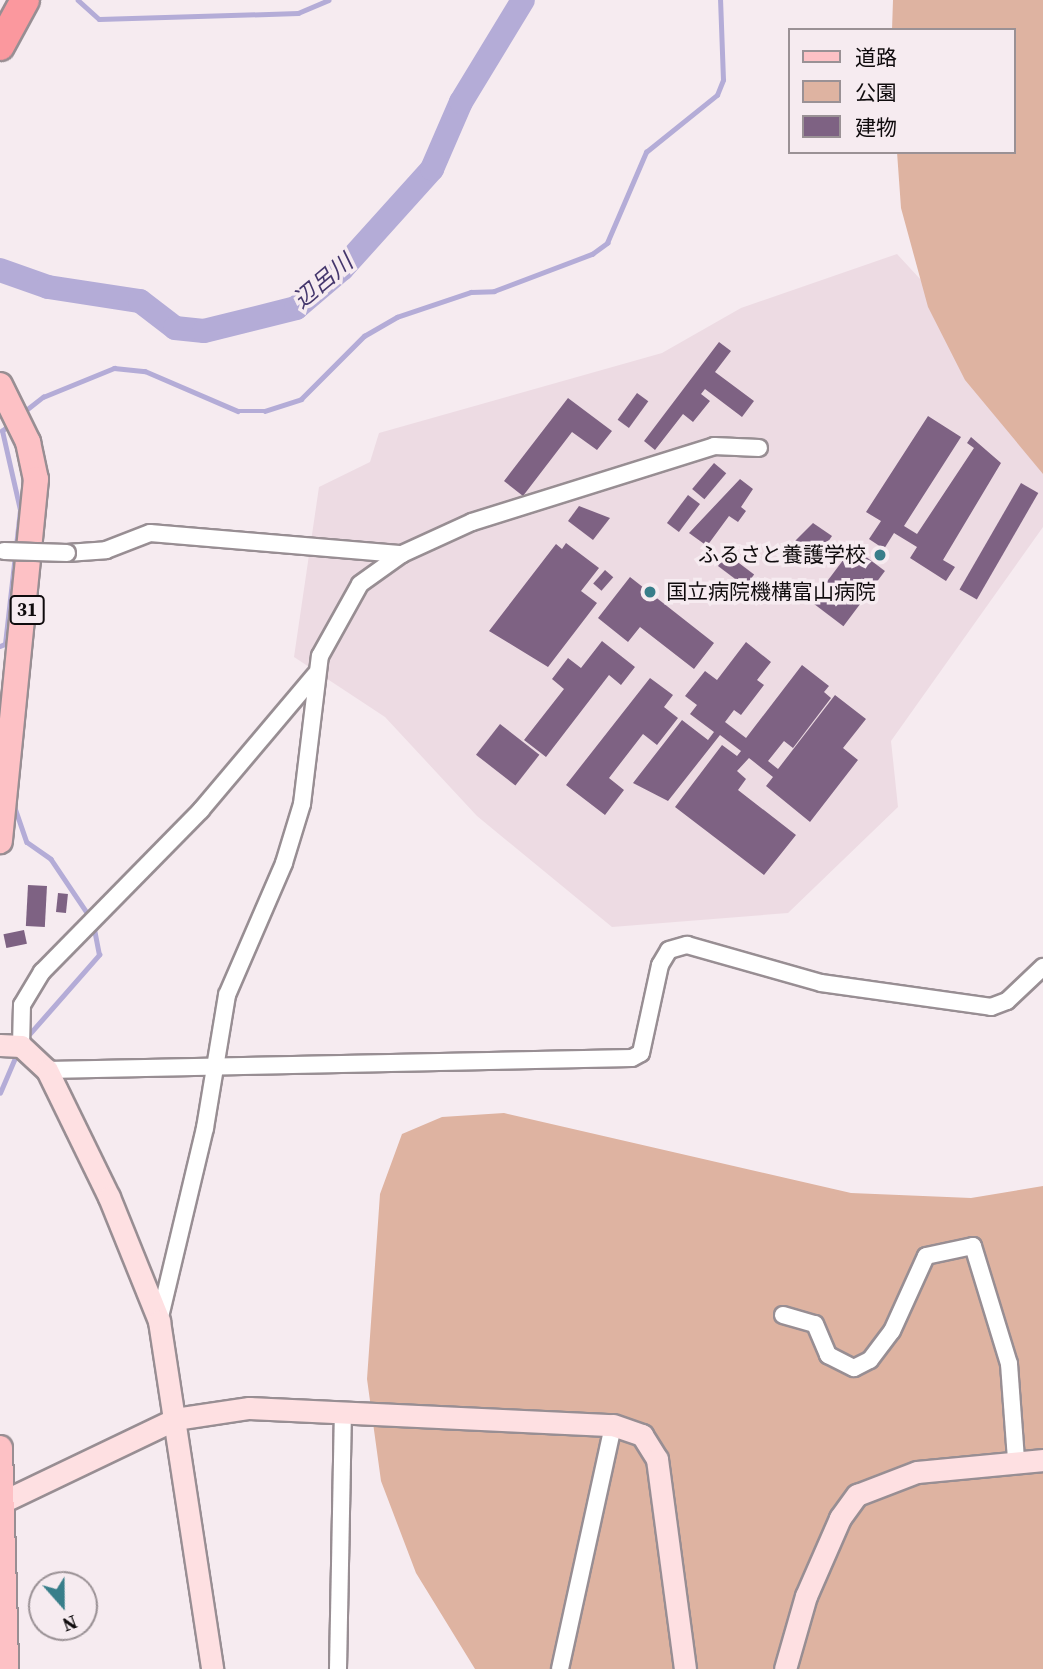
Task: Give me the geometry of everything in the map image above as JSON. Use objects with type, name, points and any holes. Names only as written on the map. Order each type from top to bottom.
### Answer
[{"type":"highway","points":[[0,46],[25,0]]},
{"type":"main road","name":"31","points":[[0,385],[29,442],[36,479],[0,841]]},
{"type":"main road","points":[[0,1448],[6,1669]]},
{"type":"street","points":[[159,1321],[217,1069],[228,995],[284,863],[302,804],[316,675],[328,636],[360,584],[402,554],[472,522],[701,450],[759,448]]},
{"type":"street","points":[[2,552],[67,553],[106,550],[150,533],[402,554]]},
{"type":"street","points":[[212,1669],[159,1321],[109,1196],[47,1070],[10,1046],[22,1005],[43,972],[201,810],[316,675]]},
{"type":"street","points":[[47,1070],[217,1069],[632,1058],[641,1053],[660,965],[669,950],[687,946],[821,984],[991,1007],[1007,1001],[1043,967]]},
{"type":"street","points":[[783,1315],[815,1324],[828,1354],[854,1368],[870,1360],[892,1331],[926,1256],[973,1246],[1009,1364],[1016,1460]]},
{"type":"street","points":[[2,1502],[175,1419],[248,1408],[613,1425],[642,1435],[657,1459],[685,1669]]},
{"type":"street","points":[[338,1669],[343,1412]]},
{"type":"street","points":[[560,1669],[613,1425]]},
{"type":"street","points":[[786,1669],[806,1596],[857,1495],[917,1472],[1016,1460],[1043,1460]]},
{"type":"shaded area","name":"国立病院機構富山病院","points":[[897,254],[1043,412],[1043,527],[891,741],[898,807],[788,913],[612,927],[477,816],[385,717],[294,657],[319,487],[370,462],[379,433],[662,353],[741,308]]},
{"type":"green space","points":[[893,0],[1043,0],[1043,474],[965,380],[928,307],[901,208],[897,154],[1015,154],[1015,28],[892,28]]},
{"type":"green space","points":[[504,1113],[851,1193],[971,1198],[1043,1186],[1043,1669],[475,1669],[416,1573],[381,1481],[367,1379],[380,1194],[402,1134],[442,1117]]},
{"type":"building","points":[[719,342],[731,351],[715,372],[754,401],[742,417],[705,389],[701,394],[710,401],[693,422],[683,414],[655,450],[644,441]]},
{"type":"building","points":[[637,393],[648,401],[629,428],[618,420]]},
{"type":"building","points":[[568,398],[612,431],[597,450],[572,432],[523,496],[504,481]]},
{"type":"building","points":[[928,416],[961,437],[904,526],[917,534],[974,448],[967,443],[971,437],[1001,463],[943,560],[955,567],[946,581],[910,558],[917,547],[894,533],[884,549],[869,539],[881,521],[866,512]]},
{"type":"building","points":[[714,463],[726,473],[704,499],[692,489]]},
{"type":"building","points":[[740,479],[753,489],[741,507],[746,511],[738,522],[729,516],[707,546],[689,533]]},
{"type":"building","points":[[1021,483],[1038,493],[977,600],[960,590]]},
{"type":"building","points":[[688,495],[700,504],[679,532],[667,523]]},
{"type":"building","points":[[579,506],[610,518],[593,540],[568,521]]},
{"type":"building","points":[[813,523],[832,536],[817,558],[794,542]]},
{"type":"building","points":[[566,543],[599,568],[581,591],[597,603],[548,667],[489,631],[556,544],[562,549]]},
{"type":"building","points":[[853,547],[885,571],[843,626],[811,602]]},
{"type":"building","points":[[727,554],[754,574],[745,586],[718,566]]},
{"type":"building","points":[[605,570],[613,577],[601,591],[593,584]]},
{"type":"building","points":[[630,577],[714,643],[694,669],[640,627],[628,642],[598,618]]},
{"type":"building","points":[[602,641],[635,667],[621,685],[609,675],[546,757],[524,740],[564,689],[552,679],[568,658],[581,668]]},
{"type":"building","points":[[746,642],[771,662],[757,680],[764,685],[741,715],[734,710],[725,722],[746,738],[802,665],[829,686],[824,692],[831,698],[793,748],[784,741],[768,761],[778,769],[835,695],[866,719],[843,748],[858,760],[810,822],[766,786],[773,777],[749,758],[737,771],[746,779],[738,790],[796,835],[764,875],[675,807],[722,745],[737,756],[741,751],[720,735],[668,801],[633,783],[682,720],[708,740],[714,732],[690,714],[697,705],[685,696],[705,671],[717,680]]},
{"type":"building","points":[[650,678],[673,695],[664,707],[678,718],[657,745],[643,734],[609,778],[624,790],[605,815],[566,785]]},
{"type":"building","points":[[500,724],[539,755],[515,786],[476,755]]},
{"type":"building","points":[[28,885],[47,886],[45,927],[26,926]]},
{"type":"building","points":[[58,893],[68,894],[66,913],[56,912]]},
{"type":"building","points":[[24,930],[27,944],[6,948],[3,934]]},
{"type":"waterway","points":[[78,0],[99,19],[298,13],[328,0]]},
{"type":"waterway","name":"辺呂川","points":[[0,270],[48,287],[140,301],[175,328],[204,331],[296,308],[342,269],[432,169],[461,102],[523,0]]},
{"type":"waterway","points":[[21,414],[43,397],[114,368],[145,371],[238,411],[265,411],[301,399],[364,336],[397,317],[471,292],[494,291],[592,254],[607,243],[646,152],[717,95],[723,80],[720,0]]},
{"type":"waterway","points":[[0,646],[5,644],[20,510],[2,431],[10,424]]},
{"type":"waterway","points":[[14,805],[27,842],[51,859],[90,917]]},
{"type":"waterway","points":[[26,1038],[99,955],[93,924]]},
{"type":"waterway","points":[[0,1093],[18,1051]]},
{"type":"place","name":"ふるさと養護学校","points":[[880,555]]},
{"type":"place","name":"国立病院機構富山病院","points":[[650,592]]}]
